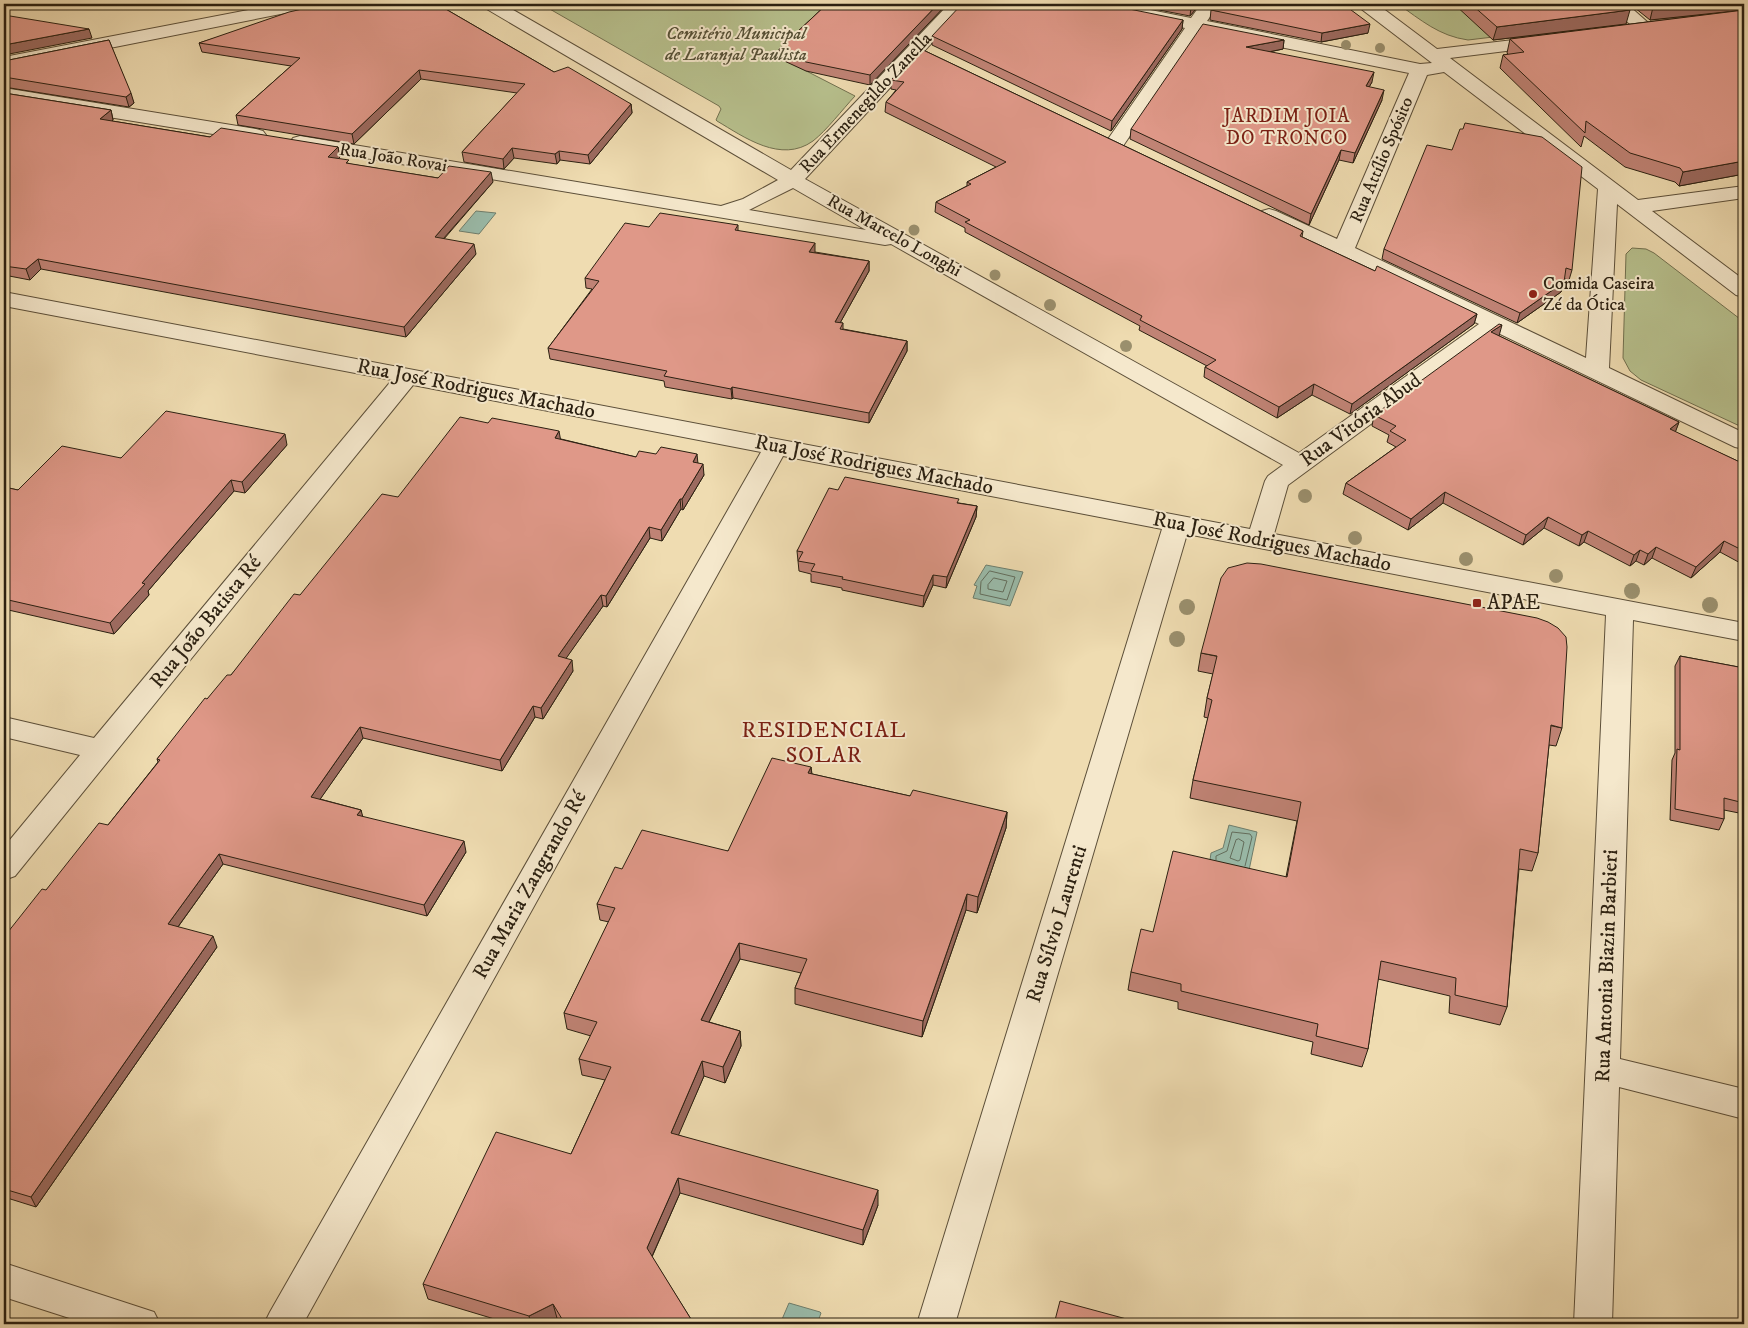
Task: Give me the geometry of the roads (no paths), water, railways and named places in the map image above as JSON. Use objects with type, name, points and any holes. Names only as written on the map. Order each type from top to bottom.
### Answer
[{"type":"street","points":[[4,63],[306,4]]},
{"type":"street","name":"Rua Marcelo Longhi","points":[[492,4],[793,180],[1300,464]]},
{"type":"street","name":"Rua Ermenegildo Zanella","points":[[793,180],[927,52],[959,4]]},
{"type":"street","points":[[1095,4],[1196,24],[1448,66],[1744,290]]},
{"type":"street","points":[[1116,142],[1210,4]]},
{"type":"street","points":[[1366,4],[1427,62]]},
{"type":"street","points":[[1616,4],[1645,28]]},
{"type":"street","points":[[1626,31],[1665,26]]},
{"type":"street","points":[[1427,62],[1568,38]]},
{"type":"street","name":"Rua Attílio Spósito","points":[[1343,250],[1427,62]]},
{"type":"street","name":"Rua João Rovai","points":[[4,94],[906,242]]},
{"type":"street","name":"Rua João Rovai","points":[[723,212],[750,203],[793,180]]},
{"type":"street","points":[[1597,371],[1608,188]]},
{"type":"street","points":[[1634,207],[1744,192]]},
{"type":"street","points":[[1256,209],[1744,442]]},
{"type":"street","name":"Rua José Rodrigues Machado","points":[[4,299],[1744,632]]},
{"type":"street","name":"Rua Vitória Abud","points":[[1260,540],[1277,481],[1494,323]]},
{"type":"street","name":"Rua João Batista Ré","points":[[4,868],[408,376]]},
{"type":"street","name":"Rua Maria Zangrando Ré","points":[[283,1324],[776,446]]},
{"type":"street","name":"Rua Sílvio Laurenti","points":[[936,1324],[1177,524]]},
{"type":"street","name":"Rua Antonia Biazin Barbieri","points":[[1593,1324],[1620,609]]},
{"type":"street","points":[[4,727],[101,750]]},
{"type":"street","points":[[1603,1069],[1744,1104]]},
{"type":"street","points":[[4,1280],[141,1324]]},
{"type":"water","points":[[476,211],[496,213],[479,234],[459,231]]},
{"type":"water","points":[[986,565],[1023,572],[1010,606],[973,598],[977,586],[974,585]]},
{"type":"water","points":[[1229,825],[1257,832],[1248,875],[1210,860],[1211,853],[1223,848]]},
{"type":"water","points":[[789,1303],[820,1312],[817,1324],[780,1324]]},
{"type":"place","name":"Comida Caseira Zé da Ótica","points":[[1533,294]]},
{"type":"place","name":"APAE","points":[[1477,603]]},
{"type":"district","name":"JARDIM JOIA DO TRONCO","points":[[1287,127]]},
{"type":"district","name":"RESIDENCIAL SOLAR","points":[[824,742]]},
{"type":"park label","name":"Cemitério Municipal de Laranjal Paulista","points":[[736,44]]}]
